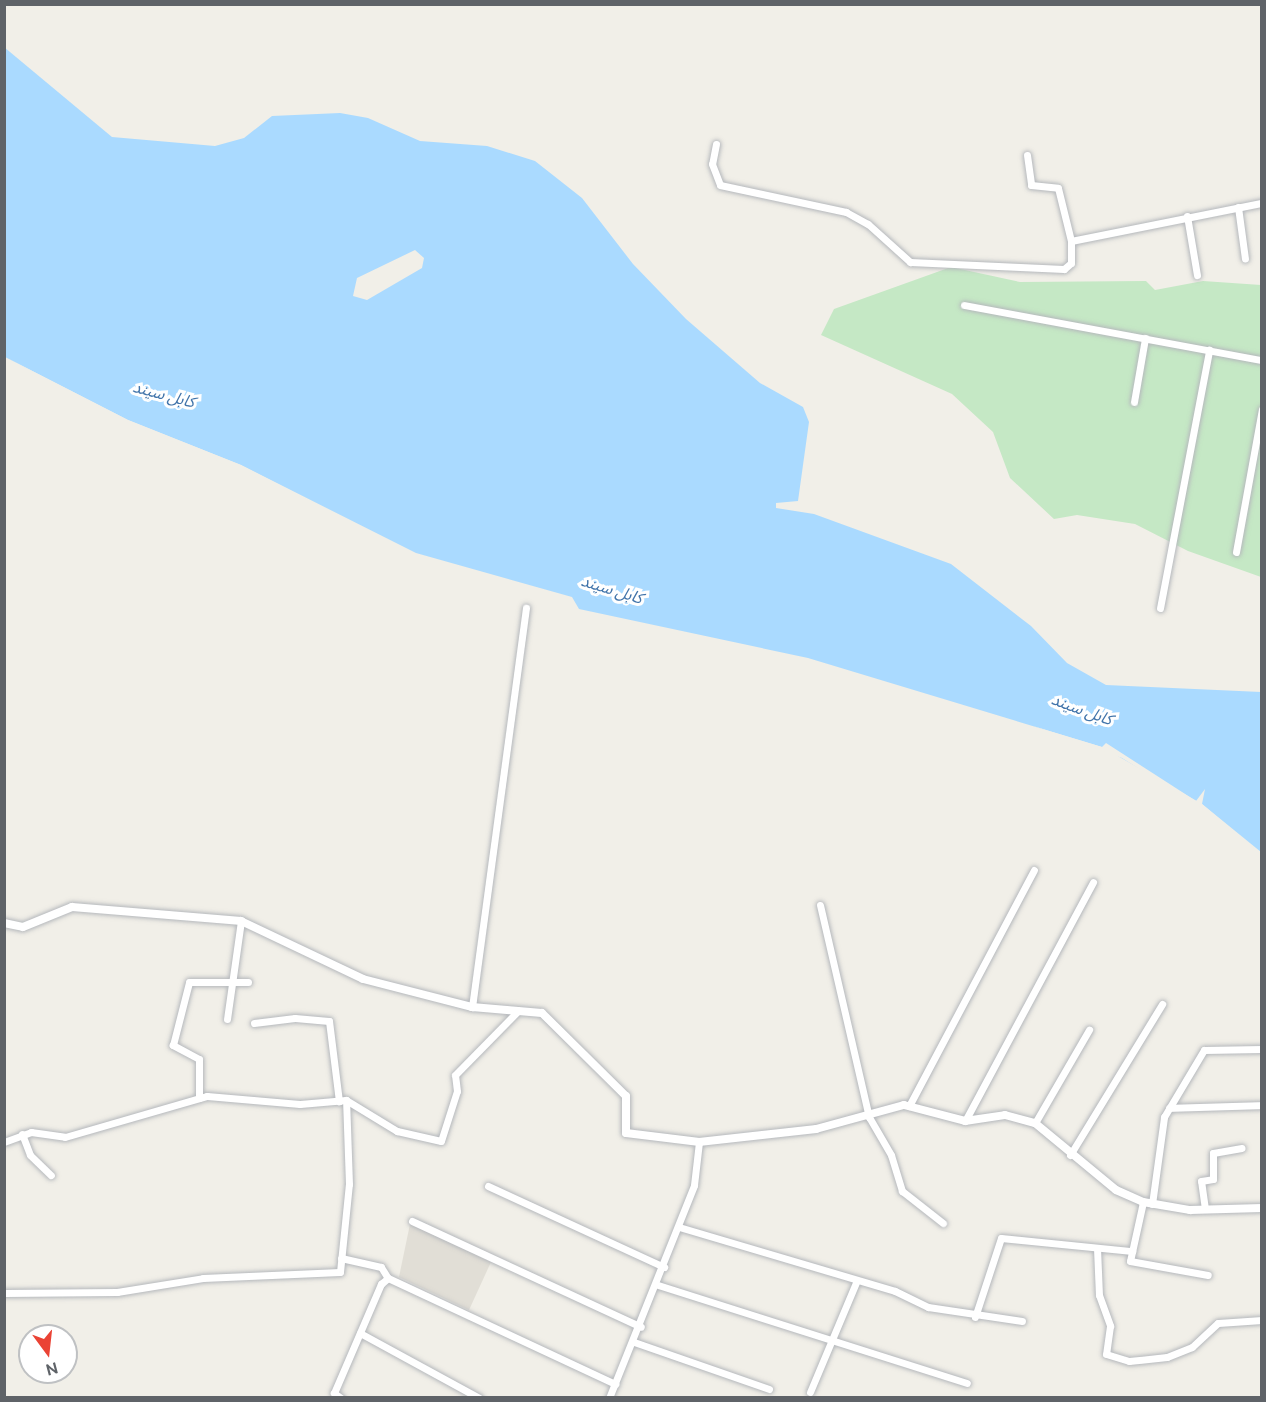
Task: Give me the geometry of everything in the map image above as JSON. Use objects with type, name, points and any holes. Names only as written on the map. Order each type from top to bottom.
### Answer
[{"type":"street","points":[[716,144],[712,164],[720,185],[846,212],[868,224],[910,262],[1064,269],[1071,263],[1071,241],[1058,188],[1031,185],[1027,155]]},
{"type":"street","points":[[1071,241],[1187,216],[1262,203]]},
{"type":"street","points":[[1238,207],[1245,259]]},
{"type":"street","points":[[1187,216],[1197,275]]},
{"type":"street","points":[[964,305],[1262,360]]},
{"type":"street","points":[[1134,402],[1145,338]]},
{"type":"street","points":[[1160,608],[1209,350]]},
{"type":"street","points":[[1236,552],[1262,409]]},
{"type":"street","points":[[472,1007],[526,608]]},
{"type":"street","points":[[909,1106],[1034,870]]},
{"type":"street","points":[[965,1121],[1093,882]]},
{"type":"street","points":[[820,905],[869,1117],[891,1155],[903,1191],[943,1223]]},
{"type":"street","points":[[4,923],[23,927],[72,907],[241,921],[363,979],[472,1007],[542,1013],[626,1096],[626,1133],[699,1142],[869,1117],[909,1106],[965,1121],[1005,1115],[1035,1123],[1070,1155],[1116,1190],[1148,1203],[1205,1209],[1262,1208]]},
{"type":"street","points":[[227,1019],[241,921]]},
{"type":"street","points":[[199,1098],[199,1059],[173,1046],[189,982],[248,982]]},
{"type":"street","points":[[1070,1155],[1162,1004]]},
{"type":"street","points":[[4,1142],[22,1134],[65,1137],[199,1098],[342,1100],[397,1131],[441,1141],[457,1091],[454,1075],[518,1011]]},
{"type":"street","points":[[4,1293],[117,1292],[203,1278],[340,1272],[349,1184],[342,1100],[329,1021],[296,1018],[254,1023]]},
{"type":"street","points":[[1035,1123],[1089,1029]]},
{"type":"street","points":[[1208,1275],[1130,1261],[1132,1251],[1148,1203],[1169,1108],[1204,1050],[1262,1049]]},
{"type":"street","points":[[1169,1108],[1262,1105]]},
{"type":"street","points":[[22,1134],[30,1155],[51,1175]]},
{"type":"street","points":[[609,1398],[658,1285],[694,1185],[699,1142]]},
{"type":"street","points":[[1205,1209],[1201,1181],[1213,1179],[1213,1154],[1242,1148]]},
{"type":"street","points":[[488,1186],[664,1267]]},
{"type":"street","points":[[412,1221],[641,1327]]},
{"type":"street","points":[[679,1227],[857,1280],[928,1307],[975,1317],[1022,1321]]},
{"type":"street","points":[[975,1317],[1001,1238],[1132,1251]]},
{"type":"street","points":[[1097,1248],[1100,1295],[1110,1326],[1106,1354],[1129,1361],[1167,1357],[1192,1347],[1218,1323],[1262,1320]]},
{"type":"street","points":[[341,1258],[381,1267],[388,1278],[615,1384]]},
{"type":"street","points":[[341,1398],[334,1393],[360,1333],[388,1278]]},
{"type":"street","points":[[810,1392],[857,1280]]},
{"type":"street","points":[[658,1285],[967,1383]]},
{"type":"street","points":[[360,1333],[479,1398]]},
{"type":"street","points":[[634,1342],[769,1389]]},
{"type":"shaded area","points":[[410,1224],[491,1262],[469,1310],[399,1277]]},
{"type":"green space","points":[[951,267],[1020,282],[1146,281],[1155,290],[1203,281],[1261,285],[1261,577],[1188,551],[1135,524],[1077,515],[1054,519],[1010,478],[993,432],[952,394],[821,335],[834,309]]},
{"type":"water","name":"کابل سيند","points":[[4,47],[112,137],[215,146],[244,138],[272,116],[340,113],[368,118],[420,141],[487,146],[535,161],[582,198],[633,264],[686,319],[760,383],[803,407],[809,422],[798,501],[776,503],[776,508],[814,514],[951,564],[1031,626],[1067,663],[1106,685],[1261,692],[1261,852],[1202,804],[1102,747],[808,658],[579,609],[572,597],[416,553],[241,465],[128,420],[5,357]],"holes":[[[415,250],[424,258],[422,268],[367,300],[353,296],[357,278]]]},
{"type":"pier","points":[[5,357],[128,420],[241,465],[319,505],[126,422]]},
{"type":"pier","points":[[1033,726],[1102,747],[1106,743],[1196,801],[1205,789],[1202,804],[1262,855],[1200,807],[1122,758]]}]
